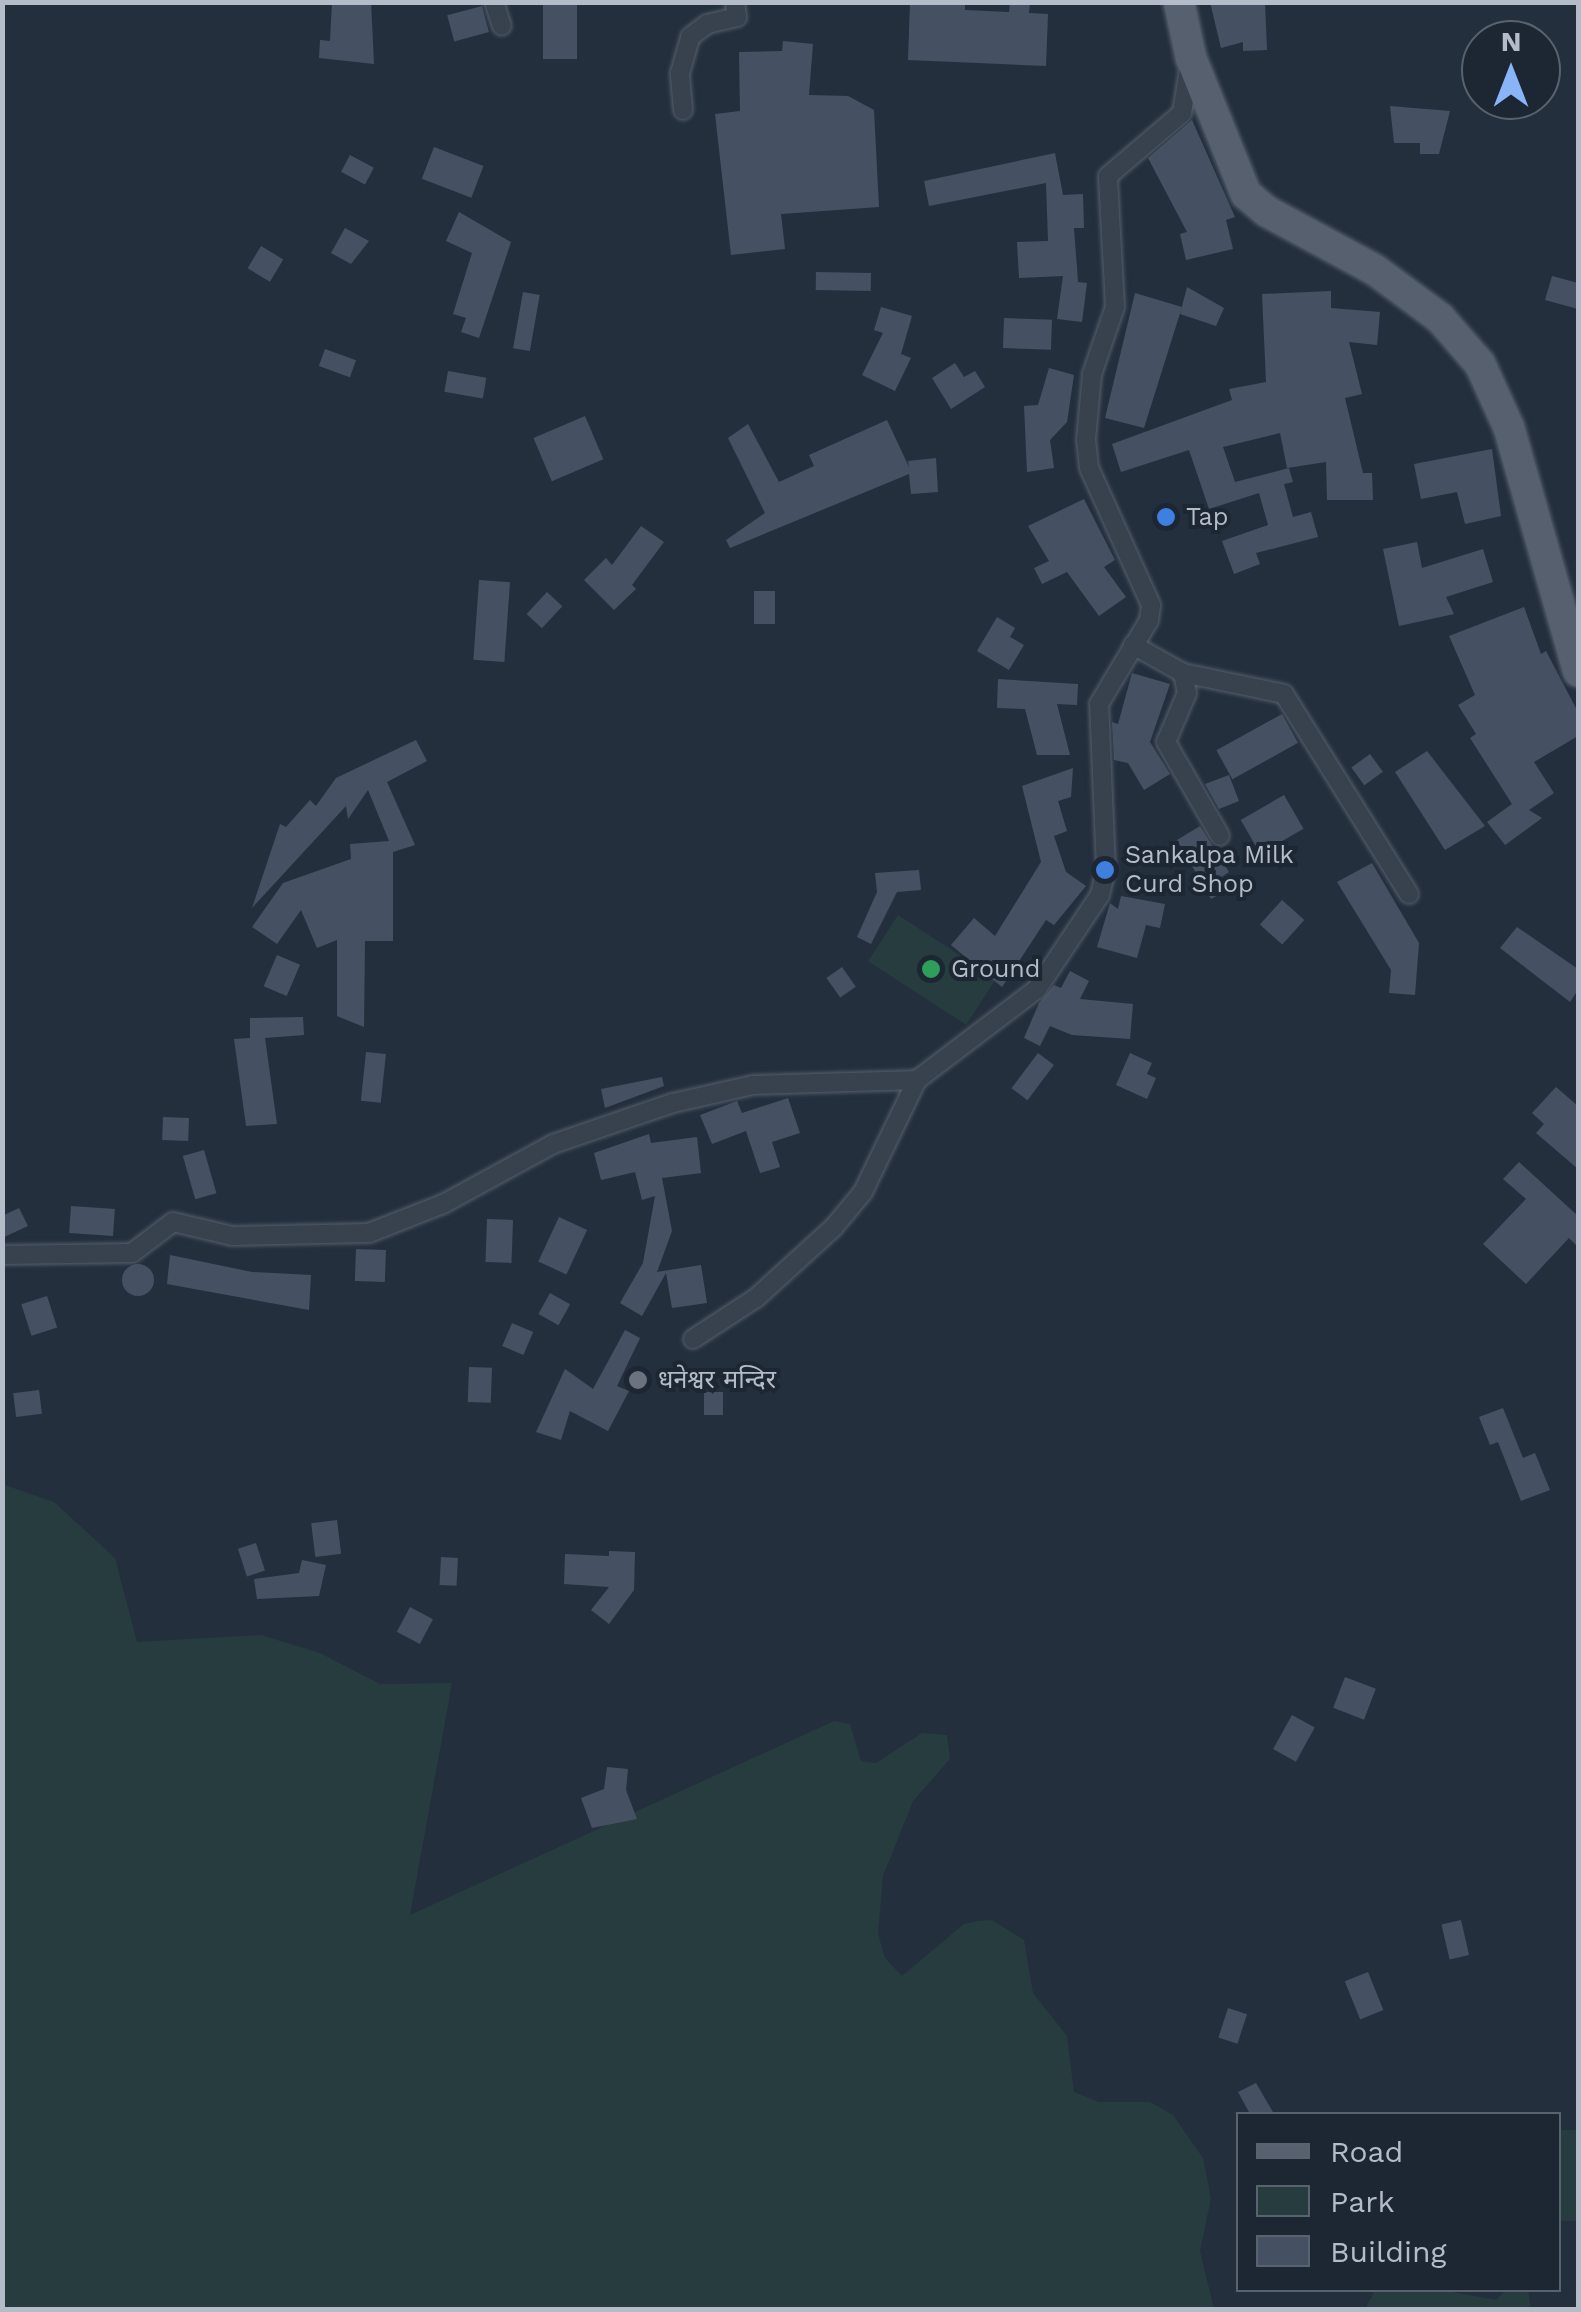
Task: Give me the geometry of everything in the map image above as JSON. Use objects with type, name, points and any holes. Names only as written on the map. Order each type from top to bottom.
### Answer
[{"type":"main road","points":[[1179,2],[1191,58],[1246,194],[1266,212],[1374,270],[1440,318],[1480,364],[1510,428],[1578,671]]},
{"type":"street","points":[[494,2],[502,26]]},
{"type":"street","points":[[683,110],[680,73],[690,37],[707,24],[736,17],[735,2]]},
{"type":"street","points":[[692,1339],[756,1298],[833,1228],[863,1192],[918,1080],[1037,989],[1100,895],[1106,870],[1099,704],[1150,606],[1089,468],[1086,440],[1092,374],[1116,307],[1108,176],[1182,113],[1191,58]]},
{"type":"street","points":[[1132,645],[1184,672],[1284,694],[1409,894]]},
{"type":"street","points":[[1184,672],[1187,693],[1166,742],[1220,836]]},
{"type":"street","points":[[2,1255],[132,1253],[174,1222],[232,1236],[369,1232],[443,1204],[553,1144],[673,1103],[753,1085],[918,1080]]},
{"type":"green space","name":"Ground","points":[[898,915],[996,979],[966,1025],[868,961]]},
{"type":"green space","points":[[2,1484],[54,1502],[115,1558],[137,1642],[261,1635],[320,1653],[380,1684],[452,1683],[410,1915],[834,1721],[850,1724],[861,1761],[876,1763],[922,1733],[947,1735],[950,1759],[913,1801],[883,1876],[878,1934],[885,1958],[902,1976],[964,1924],[978,1921],[992,1920],[1024,1940],[1033,1993],[1067,2036],[1074,2092],[1099,2102],[1150,2102],[1173,2115],[1203,2158],[1211,2198],[1200,2251],[1214,2309],[3,2309]]},
{"type":"green space","points":[[1561,2130],[1578,2130],[1578,2221],[1561,2221]]},
{"type":"green space","points":[[1374,2292],[1452,2292],[1496,2300],[1504,2292],[1528,2292],[1531,2309],[1346,2309],[1366,2307]]},
{"type":"building","points":[[332,2],[371,2],[374,64],[319,58],[320,40],[330,41]]},
{"type":"building","points":[[543,2],[577,2],[577,59],[543,59]]},
{"type":"building","points":[[910,2],[965,2],[965,10],[1009,12],[1010,2],[1030,2],[1029,13],[1048,14],[1046,66],[908,60]]},
{"type":"building","points":[[1210,2],[1265,2],[1267,50],[1243,51],[1243,42],[1221,48]]},
{"type":"building","points":[[482,6],[489,32],[454,41],[447,15]]},
{"type":"building","points":[[783,41],[813,44],[809,95],[848,96],[874,110],[879,207],[781,214],[785,249],[731,255],[715,114],[740,111],[739,52],[782,51]]},
{"type":"building","points":[[1390,106],[1450,111],[1439,154],[1420,154],[1420,143],[1394,143]]},
{"type":"building","points":[[1192,120],[1235,217],[1226,220],[1233,249],[1186,260],[1180,234],[1187,232],[1148,158]]},
{"type":"building","points":[[434,147],[483,166],[471,198],[422,179]]},
{"type":"building","points":[[1055,153],[1063,195],[1083,194],[1084,228],[1074,228],[1078,282],[1087,283],[1082,322],[1057,319],[1063,276],[1019,278],[1017,242],[1048,241],[1046,183],[929,206],[924,181]]},
{"type":"building","points":[[350,155],[374,168],[365,184],[341,172]]},
{"type":"building","points":[[459,212],[511,242],[479,338],[461,332],[466,318],[453,314],[472,253],[446,241]]},
{"type":"building","points":[[345,228],[369,241],[351,264],[331,253]]},
{"type":"building","points":[[261,246],[283,259],[270,282],[248,268]]},
{"type":"building","points":[[816,272],[871,273],[871,291],[816,290]]},
{"type":"building","points":[[1552,276],[1578,283],[1578,309],[1545,300]]},
{"type":"building","points":[[1187,287],[1224,308],[1216,326],[1180,314]]},
{"type":"building","points":[[1331,291],[1331,308],[1380,312],[1377,345],[1349,342],[1362,394],[1345,398],[1363,473],[1372,473],[1373,500],[1327,500],[1326,462],[1287,468],[1280,433],[1223,447],[1235,482],[1289,468],[1293,482],[1284,484],[1293,517],[1311,512],[1318,537],[1256,553],[1260,564],[1234,574],[1222,541],[1268,525],[1259,493],[1209,509],[1189,450],[1121,472],[1112,444],[1232,400],[1229,389],[1266,382],[1262,294]]},
{"type":"building","points":[[523,292],[540,295],[530,351],[513,348]]},
{"type":"building","points":[[1135,293],[1182,307],[1144,428],[1105,418]]},
{"type":"building","points":[[881,307],[912,316],[901,354],[911,358],[895,391],[862,375],[883,333],[874,330]]},
{"type":"building","points":[[1004,318],[1052,320],[1051,350],[1003,348]]},
{"type":"building","points":[[325,349],[356,360],[350,377],[319,366]]},
{"type":"building","points":[[955,363],[964,377],[975,371],[985,387],[951,409],[932,378]]},
{"type":"building","points":[[1049,368],[1074,375],[1067,422],[1050,440],[1054,468],[1027,472],[1024,406],[1038,405]]},
{"type":"building","points":[[448,371],[486,378],[483,398],[444,392]]},
{"type":"building","points":[[585,416],[603,459],[552,481],[533,438]]},
{"type":"building","points":[[887,420],[909,467],[908,461],[936,458],[938,492],[911,494],[909,474],[730,548],[726,540],[765,513],[728,438],[748,424],[779,482],[814,466],[809,455]]},
{"type":"building","points":[[1492,449],[1501,516],[1465,524],[1457,492],[1421,499],[1414,464]]},
{"type":"building","points":[[1084,499],[1115,560],[1104,567],[1126,597],[1099,616],[1067,572],[1042,584],[1034,568],[1049,561],[1028,526]]},
{"type":"building","points":[[641,526],[664,542],[632,585],[636,589],[614,610],[584,580],[606,558],[612,565]]},
{"type":"building","points":[[1417,542],[1422,568],[1483,549],[1493,582],[1446,597],[1454,614],[1399,626],[1383,549]]},
{"type":"building","points":[[479,580],[510,582],[504,662],[473,660]]},
{"type":"building","points":[[754,591],[775,591],[775,624],[754,624]]},
{"type":"building","points":[[547,592],[562,606],[542,628],[527,614]]},
{"type":"building","points":[[1524,607],[1541,654],[1546,651],[1578,712],[1578,736],[1534,762],[1554,793],[1529,810],[1542,818],[1505,845],[1487,822],[1512,804],[1470,738],[1476,734],[1458,705],[1475,695],[1449,636]]},
{"type":"building","points":[[997,617],[1015,628],[1010,637],[1024,645],[1009,670],[977,651]]},
{"type":"building","points":[[1132,673],[1170,684],[1150,742],[1170,774],[1144,790],[1128,763],[1114,760],[1112,722],[1118,724]]},
{"type":"building","points":[[998,679],[1078,684],[1077,705],[1057,704],[1070,755],[1037,755],[1025,709],[997,708]]},
{"type":"building","points":[[1282,714],[1298,743],[1232,779],[1216,750]]},
{"type":"building","points":[[416,740],[427,761],[387,782],[415,845],[393,852],[393,941],[365,941],[364,1027],[337,1016],[337,940],[317,948],[301,910],[277,944],[252,927],[283,883],[351,859],[350,844],[389,841],[368,790],[348,819],[346,806],[252,908],[280,824],[286,827],[310,800],[316,806],[336,778]]},
{"type":"building","points":[[1427,751],[1485,826],[1445,850],[1395,772]]},
{"type":"building","points":[[1370,754],[1383,772],[1364,785],[1351,768]]},
{"type":"building","points":[[1073,768],[1071,797],[1058,801],[1067,831],[1054,836],[1066,872],[1086,886],[1054,925],[1046,920],[1002,987],[951,945],[974,918],[995,936],[1041,862],[1022,786]]},
{"type":"building","points":[[1229,775],[1239,801],[1219,809],[1205,784]]},
{"type":"building","points":[[1284,795],[1304,829],[1260,854],[1241,820]]},
{"type":"building","points":[[1200,826],[1229,872],[1220,878],[1227,890],[1211,899],[1177,840]]},
{"type":"building","points":[[1372,863],[1419,943],[1415,995],[1389,993],[1391,970],[1337,882]]},
{"type":"building","points":[[919,870],[921,890],[897,892],[871,944],[857,937],[877,892],[875,873]]},
{"type":"building","points":[[1121,896],[1165,904],[1160,928],[1146,925],[1137,958],[1097,947],[1110,903],[1118,909]]},
{"type":"building","points":[[1282,900],[1304,920],[1282,945],[1260,925]]},
{"type":"building","points":[[1517,927],[1578,969],[1578,990],[1570,1002],[1500,948]]},
{"type":"building","points":[[277,955],[300,965],[287,996],[264,986]]},
{"type":"building","points":[[842,967],[856,987],[840,998],[826,978]]},
{"type":"building","points":[[1070,971],[1089,981],[1080,999],[1133,1004],[1130,1039],[1072,1035],[1050,1026],[1040,1046],[1024,1038],[1039,1003],[1054,985],[1061,988]]},
{"type":"building","points":[[303,1017],[304,1035],[265,1038],[277,1124],[246,1126],[234,1039],[250,1038],[250,1018]]},
{"type":"building","points":[[366,1052],[386,1054],[381,1103],[361,1101]]},
{"type":"building","points":[[1038,1053],[1054,1065],[1027,1100],[1012,1088]]},
{"type":"building","points":[[1130,1053],[1152,1063],[1147,1074],[1156,1078],[1147,1099],[1116,1085]]},
{"type":"building","points":[[662,1077],[664,1086],[605,1108],[601,1089]]},
{"type":"building","points":[[1556,1087],[1578,1106],[1578,1169],[1536,1133],[1544,1124],[1532,1113]]},
{"type":"building","points":[[788,1098],[800,1133],[772,1142],[780,1167],[760,1173],[746,1131],[712,1144],[700,1115],[737,1101],[742,1113]]},
{"type":"building","points":[[163,1117],[189,1118],[188,1141],[162,1140]]},
{"type":"building","points":[[649,1134],[651,1143],[697,1137],[701,1173],[662,1178],[672,1231],[657,1272],[701,1265],[707,1303],[672,1308],[666,1273],[642,1316],[620,1303],[643,1263],[655,1196],[642,1200],[635,1172],[601,1180],[594,1153]]},
{"type":"building","points":[[204,1150],[216,1193],[195,1199],[183,1156]]},
{"type":"building","points":[[1519,1162],[1578,1216],[1578,1247],[1569,1238],[1526,1284],[1483,1244],[1526,1199],[1503,1179]]},
{"type":"building","points":[[71,1206],[115,1209],[113,1236],[69,1233]]},
{"type":"building","points":[[19,1208],[28,1226],[2,1238],[2,1216]]},
{"type":"building","points":[[559,1217],[587,1230],[566,1275],[538,1261]]},
{"type":"building","points":[[487,1219],[513,1220],[511,1263],[485,1262]]},
{"type":"building","points":[[356,1249],[386,1250],[385,1282],[355,1281]]},
{"type":"building","points":[[170,1255],[252,1272],[311,1275],[309,1310],[167,1284]]},
{"type":"building","points":[[138,1264],[150,1268],[154,1280],[150,1292],[138,1296],[126,1292],[122,1280],[126,1268]]},
{"type":"building","points":[[550,1293],[570,1304],[558,1325],[538,1314]]},
{"type":"building","points":[[47,1296],[57,1327],[32,1336],[21,1304]]},
{"type":"building","points":[[512,1323],[533,1332],[523,1355],[502,1346]]},
{"type":"building","points":[[625,1330],[640,1338],[617,1386],[629,1391],[608,1431],[570,1411],[561,1440],[536,1432],[565,1369],[593,1389]]},
{"type":"building","points":[[469,1367],[492,1368],[491,1403],[468,1402]]},
{"type":"building","points":[[39,1390],[42,1414],[16,1417],[13,1393]]},
{"type":"building","points":[[704,1392],[723,1392],[723,1415],[704,1415]]},
{"type":"building","points":[[1503,1408],[1523,1458],[1535,1453],[1550,1490],[1521,1501],[1498,1442],[1490,1445],[1479,1417]]},
{"type":"building","points":[[337,1520],[341,1554],[315,1557],[311,1523]]},
{"type":"building","points":[[256,1543],[265,1571],[247,1576],[238,1549]]},
{"type":"building","points":[[609,1551],[635,1552],[634,1590],[609,1624],[591,1610],[609,1587],[564,1584],[565,1554],[609,1556]]},
{"type":"building","points":[[441,1557],[458,1558],[457,1586],[440,1585]]},
{"type":"building","points":[[302,1560],[326,1565],[319,1596],[257,1599],[254,1579],[299,1573]]},
{"type":"building","points":[[410,1607],[433,1619],[420,1644],[397,1632]]},
{"type":"building","points":[[1345,1677],[1376,1689],[1364,1720],[1333,1708]]},
{"type":"building","points":[[1292,1715],[1315,1728],[1296,1762],[1273,1749]]},
{"type":"building","points":[[607,1767],[628,1769],[626,1790],[637,1819],[592,1828],[581,1798],[604,1789]]},
{"type":"building","points":[[1461,1920],[1469,1955],[1450,1960],[1442,1924]]},
{"type":"building","points":[[1368,1972],[1383,2010],[1360,2019],[1345,1981]]},
{"type":"building","points":[[1228,2008],[1247,2014],[1237,2044],[1218,2037]]},
{"type":"building","points":[[1256,2083],[1273,2112],[1249,2112],[1238,2092]]},
{"type":"place","name":"Tap","points":[[1166,517]]},
{"type":"place","name":"Sankalpa Milk Curd Shop","points":[[1105,870]]},
{"type":"place","name":"Ground","points":[[931,969]]},
{"type":"place","name":"धनेश्वर मन्दिर","points":[[638,1380]]}]
